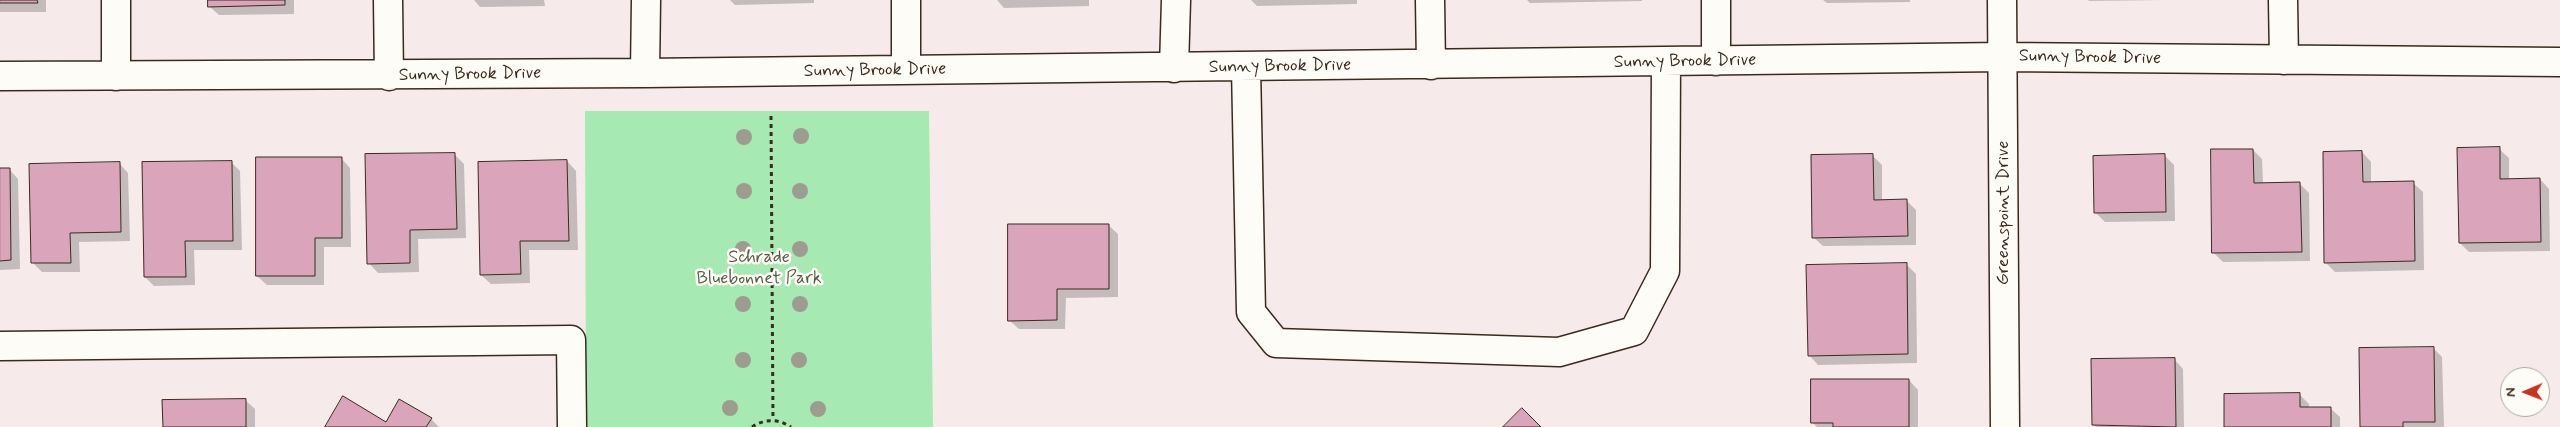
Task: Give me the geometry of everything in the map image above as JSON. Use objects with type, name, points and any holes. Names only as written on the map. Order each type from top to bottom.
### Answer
[{"type":"street","points":[[116,0],[116,76]]},
{"type":"street","points":[[388,0],[389,76]]},
{"type":"street","points":[[645,73],[646,0]]},
{"type":"street","points":[[906,0],[906,70]]},
{"type":"street","points":[[1174,68],[1176,0]]},
{"type":"street","points":[[1430,0],[1432,65]]},
{"type":"street","points":[[1716,0],[1716,61]]},
{"type":"street","name":"Greenspoint Drive","points":[[2002,0],[2005,427]]},
{"type":"street","points":[[2283,0],[2284,60]]},
{"type":"street","name":"Sunny Brook Drive","points":[[0,76],[389,76],[2003,58],[2560,62]]},
{"type":"street","points":[[1246,67],[1251,312],[1276,344],[1558,352],[1634,331],[1665,271],[1666,62]]},
{"type":"street","points":[[0,346],[571,340],[572,427]]},
{"type":"path","points":[[770,116],[773,420]]},
{"type":"path","points":[[752,427],[763,421],[773,420],[791,427]]},
{"type":"green space","name":"Schrade Bluebonnet Park","points":[[585,111],[929,111],[933,427],[586,427]]},
{"type":"building","points":[[0,0],[37,0],[38,3],[0,3]]},
{"type":"building","points":[[208,0],[285,0],[285,5],[208,7]]},
{"type":"building","points":[[2500,147],[2500,179],[2540,178],[2541,242],[2459,243],[2457,148]]},
{"type":"building","points":[[2211,149],[2253,149],[2254,183],[2300,182],[2302,252],[2212,253]]},
{"type":"building","points":[[2362,151],[2363,182],[2414,181],[2415,261],[2324,263],[2323,152]]},
{"type":"building","points":[[455,153],[457,229],[410,230],[410,263],[367,264],[365,154]]},
{"type":"building","points":[[1873,154],[1874,200],[1907,199],[1908,236],[1812,238],[1811,155]]},
{"type":"building","points":[[2165,154],[2166,212],[2094,213],[2093,156]]},
{"type":"building","points":[[256,157],[342,157],[342,238],[315,238],[315,276],[256,276]]},
{"type":"building","points":[[567,160],[569,241],[520,241],[521,274],[480,275],[478,162]]},
{"type":"building","points":[[232,161],[233,241],[185,241],[186,277],[144,277],[142,162]]},
{"type":"building","points":[[120,162],[121,232],[70,233],[71,263],[31,263],[29,164]]},
{"type":"building","points":[[0,168],[10,168],[11,260],[0,261]]},
{"type":"building","points":[[1008,224],[1109,224],[1109,289],[1057,289],[1057,320],[1008,321]]},
{"type":"building","points":[[1907,263],[1908,354],[1808,356],[1806,265]]},
{"type":"building","points":[[2434,347],[2435,422],[2403,422],[2403,427],[2360,427],[2359,348]]},
{"type":"building","points":[[2175,358],[2176,427],[2092,425],[2091,359]]},
{"type":"building","points":[[1811,379],[1909,379],[1909,427],[1833,427],[1833,423],[1811,423]]},
{"type":"building","points":[[2300,393],[2300,407],[2331,407],[2331,427],[2224,427],[2224,394]]},
{"type":"building","points":[[343,396],[386,422],[399,399],[432,418],[426,427],[325,427]]},
{"type":"building","points":[[246,399],[246,427],[163,427],[162,400]]},
{"type":"building","points":[[1522,408],[1541,427],[1503,427]]}]
